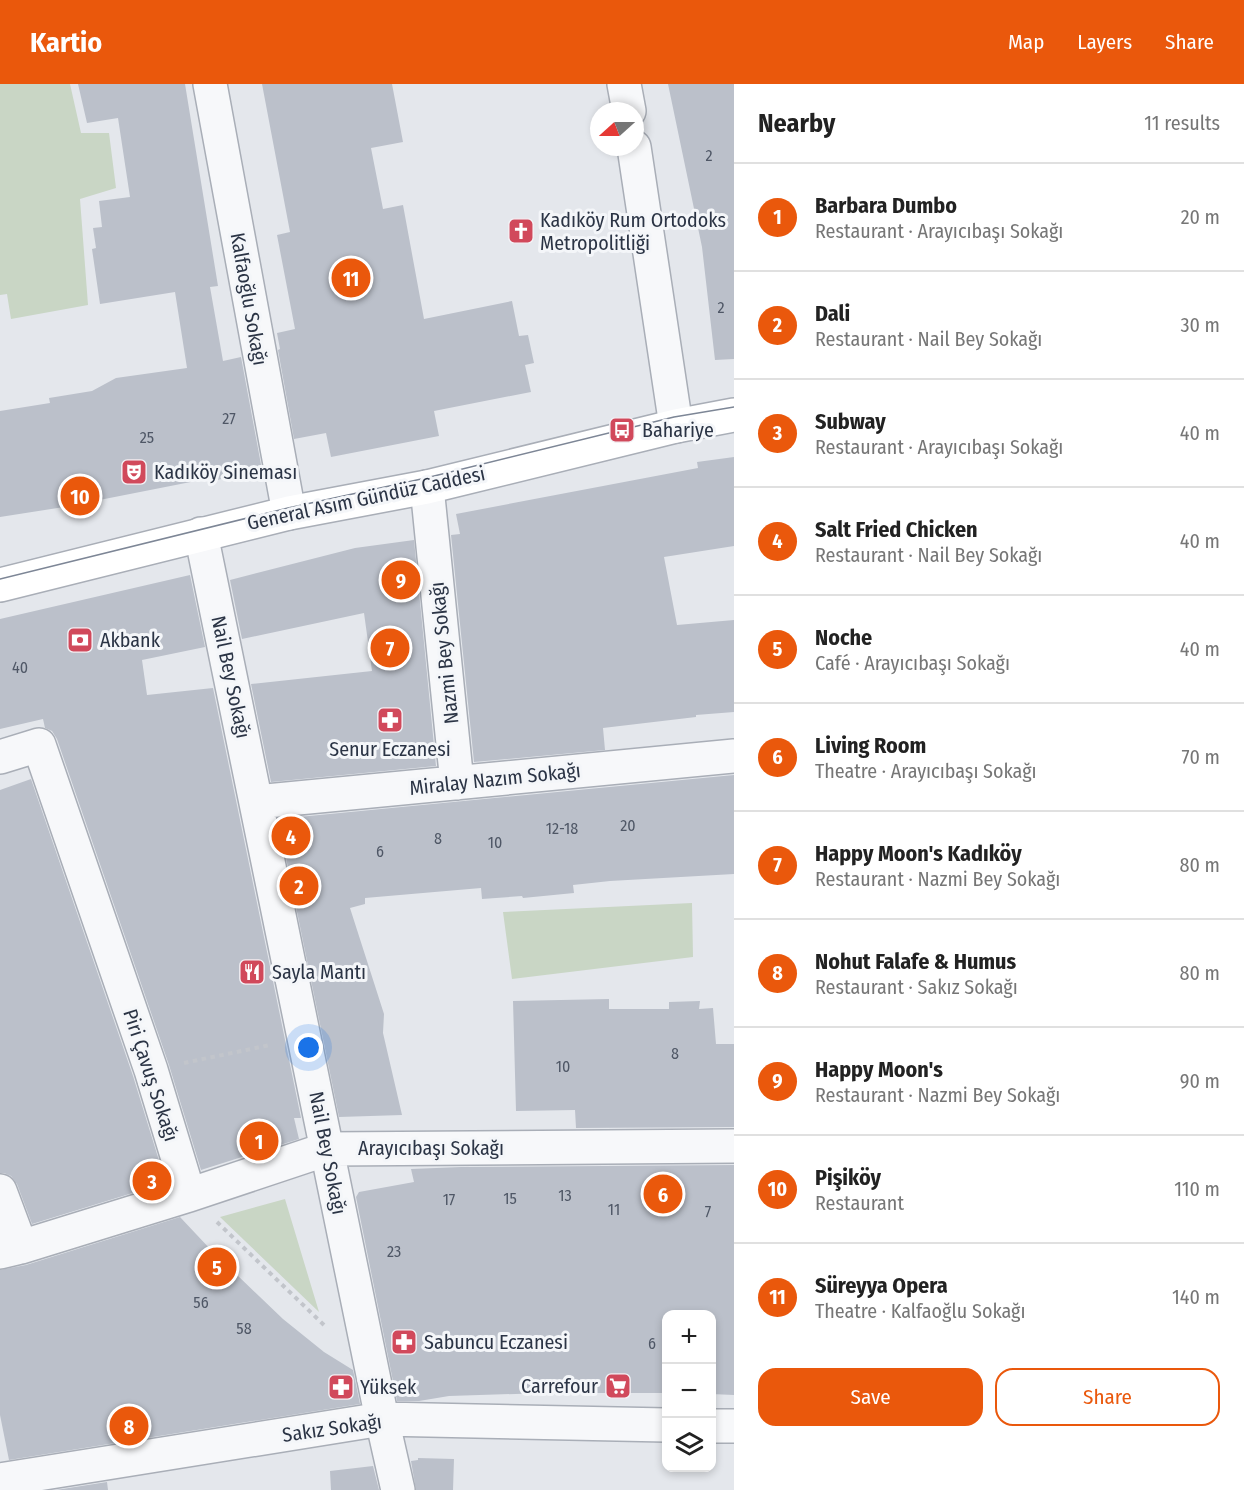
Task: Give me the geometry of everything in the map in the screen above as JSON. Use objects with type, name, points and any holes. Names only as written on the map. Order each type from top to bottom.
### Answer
[{"type":"street","name":"Kalfaoğlu Sokağı","points":[[210,84],[289,513]]},
{"type":"street","points":[[624,84],[627,102]]},
{"type":"street","points":[[635,156],[676,426]]},
{"type":"street","name":"General Asım Gündüz Caddesi","points":[[0,585],[289,513],[427,487],[676,426],[734,415]]},
{"type":"street","name":"Nazmi Bey Sokağı","points":[[427,487],[456,783]]},
{"type":"street","name":"Nail Bey Sokağı","points":[[201,534],[398,1490]]},
{"type":"street","name":"Piri Çavuş Sokağı","points":[[0,756],[39,745],[151,1070],[189,1195]]},
{"type":"street","name":"Miralay Nazım Sokağı","points":[[256,802],[734,756]]},
{"type":"street","name":"Arayıcıbaşı Sokağı","points":[[11,1250],[189,1195],[327,1149],[734,1146]]},
{"type":"street","points":[[0,1191],[11,1250]]},
{"type":"street","name":"Sakız Sokağı","points":[[0,1480],[382,1419],[662,1425]]},
{"type":"street","points":[[716,1426],[734,1426]]},
{"type":"path","points":[[151,1070],[304,1038]]},
{"type":"path","points":[[189,1195],[332,1333]]},
{"type":"green space","points":[[0,84],[70,84],[81,133],[109,133],[116,188],[80,199],[88,305],[11,319],[7,294],[0,295]]},
{"type":"green space","points":[[692,903],[693,957],[512,979],[503,912]]},
{"type":"green space","points":[[285,1199],[319,1312],[220,1217]]},
{"type":"building","points":[[78,84],[185,84],[218,286],[210,287],[223,361],[241,357],[262,470],[217,480],[216,477],[64,507],[0,517],[0,411],[50,403],[49,398],[92,391],[116,378],[187,368],[175,292],[100,304],[92,249],[96,248],[93,228],[102,227],[99,201],[130,197],[118,118],[87,123]]},
{"type":"building","points":[[262,84],[392,84],[403,142],[371,148],[383,209],[403,205],[424,319],[512,301],[519,336],[528,335],[534,363],[525,365],[531,392],[434,411],[439,436],[331,457],[326,433],[294,439],[277,333],[295,329],[277,235],[290,232]]},
{"type":"building","points":[[668,84],[734,84],[734,359],[715,360],[702,247]]},
{"type":"building","points":[[734,457],[734,546],[664,557],[677,625],[734,620],[734,712],[603,728],[605,750],[474,762],[451,535],[460,534],[456,514],[698,468],[697,462]]},
{"type":"building","points":[[414,540],[436,766],[271,782],[251,684],[372,671],[364,613],[242,639],[230,580],[355,548]]},
{"type":"building","points":[[190,575],[205,647],[142,660],[147,695],[213,688],[301,1118],[294,1118],[299,1139],[201,1170],[169,1065],[57,739],[52,731],[45,728],[43,719],[0,729],[0,619]]},
{"type":"building","points":[[734,775],[734,874],[573,885],[574,893],[523,898],[522,896],[482,899],[481,888],[365,898],[365,904],[350,908],[384,1014],[383,1033],[402,1115],[339,1117],[278,819]]},
{"type":"building","points":[[31,779],[133,1076],[165,1180],[149,1184],[152,1187],[32,1224],[17,1184],[11,1176],[0,1173],[0,790]]},
{"type":"building","points":[[609,999],[609,1009],[669,1009],[669,1002],[700,1001],[699,1009],[713,1008],[716,1044],[734,1044],[734,1127],[576,1128],[575,1110],[516,1111],[513,1001]]},
{"type":"building","points":[[734,1165],[734,1395],[716,1394],[716,1310],[662,1310],[662,1393],[545,1393],[449,1396],[419,1401],[397,1401],[356,1197],[359,1192],[414,1182],[411,1169]]},
{"type":"building","points":[[180,1217],[283,1319],[324,1352],[353,1370],[360,1404],[9,1460],[0,1415],[0,1270],[26,1265]]},
{"type":"building","points":[[418,1458],[454,1459],[453,1490],[416,1490],[411,1461],[418,1460]]},
{"type":"building","points":[[373,1466],[379,1490],[331,1490],[330,1471]]},
{"type":"building","points":[[107,1482],[108,1490],[56,1490]]},
{"type":"tram line","points":[[0,579],[674,417],[734,407]]},
{"type":"place","name":"Kadıköy Rum Ortodoks Metropolitliği","points":[[521,231]]},
{"type":"place","name":"Süreyya Opera","points":[[351,278]]},
{"type":"place","name":"Bahariye","points":[[622,430]]},
{"type":"place","name":"Kadıköy Sineması","points":[[134,472]]},
{"type":"place","name":"Pişiköy","points":[[80,496]]},
{"type":"place","name":"Happy Moon's","points":[[401,580]]},
{"type":"place","name":"Akbank","points":[[80,640]]},
{"type":"place","name":"Happy Moon's Kadıköy","points":[[390,648]]},
{"type":"place","name":"Senur Eczanesi","points":[[390,720]]},
{"type":"place","name":"Salt Fried Chicken","points":[[291,836]]},
{"type":"place","name":"Dali","points":[[299,886]]},
{"type":"place","name":"Sayla Mantı","points":[[252,972]]},
{"type":"place","name":"Barbara Dumbo","points":[[259,1141]]},
{"type":"place","name":"Subway","points":[[152,1181]]},
{"type":"place","name":"Living Room","points":[[663,1194]]},
{"type":"place","name":"Noche","points":[[217,1267]]},
{"type":"place","name":"Sabuncu Eczanesi","points":[[404,1342]]},
{"type":"place","name":"Carrefour","points":[[618,1386]]},
{"type":"place","name":"Yüksek","points":[[341,1387]]},
{"type":"place","name":"Nohut Falafe & Humus","points":[[129,1426]]}]
